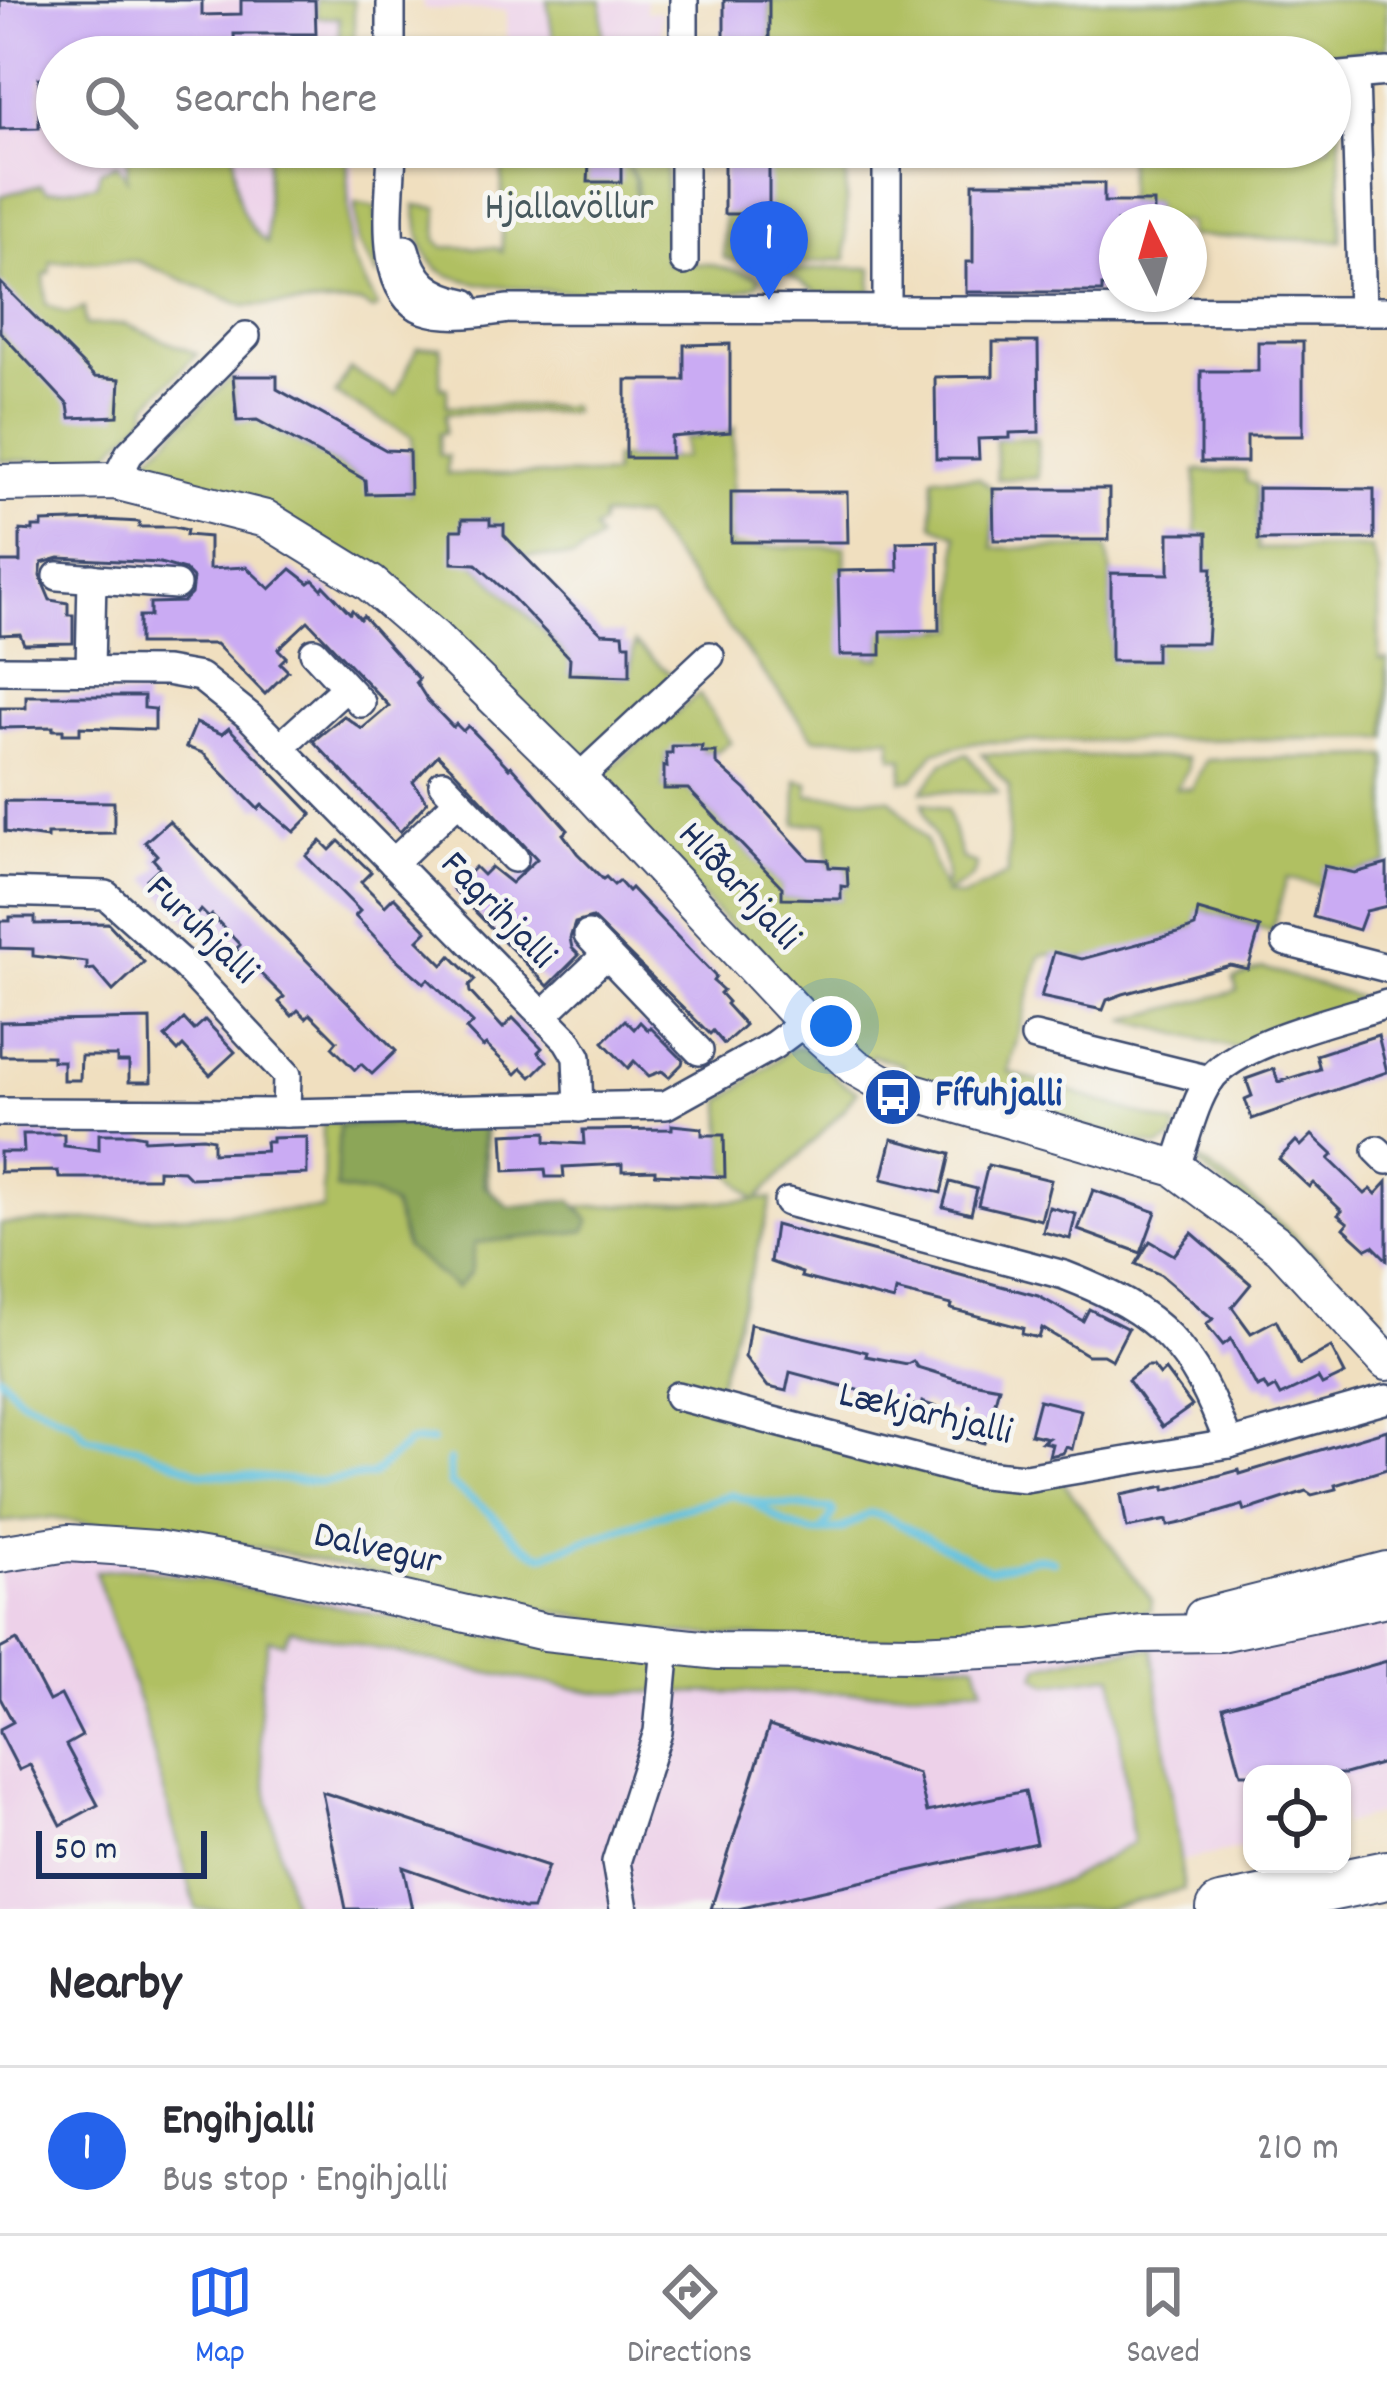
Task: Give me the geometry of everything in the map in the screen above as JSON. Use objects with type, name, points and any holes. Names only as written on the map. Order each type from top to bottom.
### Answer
[{"type":"highway","points":[[1351,1856],[1387,1844]]},
{"type":"highway","points":[[1202,1909],[1304,1873]]},
{"type":"highway","points":[[1221,1909],[1387,1875]]},
{"type":"street","points":[[391,0],[392,36]]},
{"type":"street","points":[[683,0],[684,36]]},
{"type":"street","points":[[1351,76],[1387,72]]},
{"type":"street","points":[[392,168],[392,267],[413,304],[441,314],[509,310],[1375,311],[1351,141]]},
{"type":"street","points":[[684,168],[684,260]]},
{"type":"street","points":[[887,168],[887,310]]},
{"type":"street","points":[[115,481],[129,454],[246,336]]},
{"type":"street","name":"Hlíðarhjalli","points":[[0,483],[115,481],[266,519],[370,583],[435,639],[578,779],[805,1022],[866,1075],[1175,1168],[1281,1246],[1387,1361]]},
{"type":"street","points":[[58,576],[176,585]]},
{"type":"street","points":[[90,669],[92,578]]},
{"type":"street","points":[[280,747],[353,696],[314,652]]},
{"type":"street","points":[[578,779],[710,656]]},
{"type":"street","name":"Fagrihjalli","points":[[0,670],[166,670],[200,677],[280,747],[567,1040],[577,1057],[579,1108]]},
{"type":"street","name":"Fagrihjalli","points":[[393,862],[450,793],[514,858]]},
{"type":"street","name":"Furuhjalli","points":[[0,892],[106,895],[186,967],[286,1075],[286,1113]]},
{"type":"street","points":[[1286,942],[1387,968]]},
{"type":"street","name":"Fagrihjalli","points":[[543,1016],[597,945],[699,1051]]},
{"type":"street","points":[[1175,1168],[1210,1080],[1254,1050],[1387,1004]]},
{"type":"street","points":[[0,1112],[286,1113],[666,1105],[774,1045],[805,1022]]},
{"type":"street","points":[[1035,1037],[1210,1080]]},
{"type":"street","points":[[788,1202],[1064,1275],[1106,1291],[1144,1314],[1181,1348],[1206,1384],[1229,1444]]},
{"type":"street","name":"Lækjarhjalli","points":[[678,1396],[972,1473],[1024,1478],[1229,1444],[1387,1399]]},
{"type":"street","name":"Dalvegur","points":[[0,1533],[47,1533],[68,1543]]},
{"type":"street","name":"Dalvegur","points":[[0,1554],[68,1543],[193,1555],[545,1632],[719,1651],[916,1653],[1030,1648],[1141,1634],[1255,1629],[1387,1598]]},
{"type":"street","name":"Dalvegur","points":[[1141,1634],[1387,1570]]},
{"type":"street","points":[[624,1909],[616,1862],[658,1732],[666,1646]]},
{"type":"shaded area","points":[[0,0],[349,0],[350,36],[36,36],[36,168],[353,168],[350,255],[362,278],[144,238],[0,248]]},
{"type":"shaded area","points":[[423,0],[646,0],[646,12],[661,11],[662,36],[507,36],[506,10],[423,9]]},
{"type":"shaded area","points":[[92,1540],[541,1627],[1029,1643],[1387,1582],[1387,1811],[1351,1822],[1351,1765],[1243,1765],[1243,1848],[952,1909],[0,1909],[0,1543]]},
{"type":"green space","points":[[315,0],[354,0],[354,36],[339,36],[339,18],[316,17]]},
{"type":"green space","points":[[547,0],[602,0],[603,36],[553,36]]},
{"type":"green space","points":[[769,0],[1387,0],[1387,48],[1351,51],[1351,36],[769,36]]},
{"type":"green space","points":[[107,168],[120,168],[127,179],[127,168],[235,168],[243,212],[267,243],[267,168],[348,168],[350,255],[378,307],[373,310],[361,303],[244,306],[138,261],[51,262],[50,273],[44,274],[46,304],[67,314],[84,308],[85,325],[125,324],[197,354],[147,405],[147,416],[101,460],[0,461],[0,196],[41,185],[47,191],[97,185],[100,171]]},
{"type":"green space","name":"Hjallavöllur","points":[[502,168],[628,168],[634,179],[637,214],[637,180],[630,168],[666,168],[666,263],[708,264],[754,275],[760,279],[757,285],[737,292],[626,293],[488,285],[455,277],[435,266],[420,237],[415,205],[438,208],[437,240],[443,247],[502,252]]},
{"type":"green space","points":[[755,168],[846,168],[846,259],[769,267],[724,258],[724,214]]},
{"type":"green space","points":[[1128,168],[1340,168],[1341,241],[1207,237],[1207,204],[1127,202]]},
{"type":"green space","points":[[355,203],[376,207],[378,277],[357,241]]},
{"type":"green space","points":[[872,268],[871,293],[819,293],[784,272]]},
{"type":"green space","points":[[441,347],[440,388],[447,388],[447,406],[572,406],[573,412],[446,413],[445,433],[439,433],[439,455],[448,456],[447,474],[613,475],[614,458],[684,458],[685,437],[734,428],[731,547],[845,547],[845,571],[838,572],[869,658],[881,658],[881,620],[896,631],[957,629],[957,535],[933,525],[936,476],[979,478],[993,489],[993,548],[1107,548],[1111,660],[1155,661],[1156,625],[1169,643],[1206,643],[1212,568],[1207,568],[1196,533],[1196,471],[1246,471],[1247,482],[1256,485],[1258,549],[1371,548],[1379,574],[1379,659],[1387,659],[1387,738],[974,742],[935,752],[913,779],[902,781],[903,758],[892,757],[891,738],[814,738],[643,517],[602,516],[593,530],[599,539],[574,558],[522,556],[504,538],[503,525],[490,525],[489,519],[463,519],[462,530],[475,564],[570,658],[570,674],[629,676],[635,643],[673,676],[584,758],[569,760],[392,589],[152,479],[150,456],[233,376],[237,420],[257,420],[365,480],[410,493],[412,437],[335,394],[350,369],[396,395],[417,348]]},
{"type":"green space","points":[[1037,438],[1038,478],[997,479],[996,439]]},
{"type":"green space","points":[[699,694],[730,742],[716,752],[701,752],[702,747],[666,754],[664,788],[688,789],[782,887],[783,898],[840,899],[841,886],[848,886],[847,868],[829,867],[827,823],[796,824],[797,780],[808,783],[808,795],[891,799],[925,839],[944,891],[946,867],[923,802],[947,810],[962,859],[976,864],[970,879],[946,894],[962,897],[1008,874],[1009,787],[982,754],[1187,758],[1188,769],[1176,788],[1192,789],[1206,760],[1387,756],[1387,864],[1355,873],[1325,866],[1320,886],[1287,878],[1272,931],[1199,910],[1195,927],[1142,945],[1088,958],[1040,956],[1008,1072],[1177,1126],[1173,1139],[1158,1147],[899,1078],[903,1065],[872,1055],[866,1064],[591,784]]},
{"type":"green space","points":[[967,754],[998,793],[922,791],[943,763]]},
{"type":"green space","points":[[1263,968],[1368,1000],[1234,1048],[1125,1020],[1237,991],[1234,979]]},
{"type":"green space","points":[[794,1047],[803,1047],[857,1091],[757,1199],[772,1199],[711,1410],[1063,1482],[1152,1600],[1151,1610],[1071,1627],[862,1642],[666,1633],[266,1549],[51,1518],[0,1522],[0,1224],[323,1209],[323,1123],[485,1118],[489,1210],[755,1200],[725,1168],[722,1101]]},
{"type":"green space","points":[[482,1121],[484,1185],[509,1207],[571,1200],[590,1221],[585,1231],[475,1243],[471,1272],[456,1288],[406,1248],[393,1206],[375,1195],[336,1189],[339,1126]]},
{"type":"green space","points":[[1200,1160],[1320,1259],[1387,1325],[1387,1335],[1312,1258],[1199,1165]]},
{"type":"green space","points":[[140,1568],[494,1637],[976,1663],[983,1687],[852,1693],[594,1692],[291,1629],[284,1643],[269,1639],[260,1708],[264,1775],[293,1909],[196,1909],[141,1708],[95,1571]]},
{"type":"green space","points":[[1153,1648],[1184,1889],[1103,1909],[942,1909],[1063,1882],[1133,1843],[1113,1675],[1048,1684],[1036,1676],[1040,1666],[1086,1655]]},
{"type":"building","points":[[0,0],[202,0],[202,15],[241,14],[241,0],[315,0],[316,34],[36,36],[36,128],[0,129]]},
{"type":"building","points":[[724,0],[769,0],[769,36],[724,36]]},
{"type":"building","points":[[589,168],[621,168],[621,182],[588,182]]},
{"type":"building","points":[[724,168],[769,168],[769,214],[724,214]]},
{"type":"building","points":[[973,183],[1104,183],[1104,202],[1154,202],[1099,204],[1099,292],[966,292],[966,262],[973,262]]},
{"type":"building","points":[[0,282],[95,377],[120,379],[118,416],[70,418],[68,405],[0,332]]},
{"type":"building","points":[[993,342],[1038,342],[1039,432],[978,439],[979,459],[936,459],[935,377],[993,376]]},
{"type":"building","points":[[1258,342],[1303,342],[1303,436],[1247,436],[1247,462],[1201,462],[1201,371],[1258,371]]},
{"type":"building","points":[[730,344],[730,432],[671,437],[671,458],[626,458],[626,380],[684,380],[684,345]]},
{"type":"building","points":[[233,376],[277,376],[277,389],[386,450],[409,451],[410,493],[366,494],[365,480],[337,464],[257,420],[237,421]]},
{"type":"building","points":[[1258,488],[1374,489],[1374,539],[1258,540]]},
{"type":"building","points":[[993,489],[1109,489],[1109,540],[994,540]]},
{"type":"building","points":[[731,492],[847,492],[848,542],[731,542]]},
{"type":"building","points":[[462,519],[490,519],[490,525],[504,525],[504,535],[602,633],[623,634],[624,644],[630,644],[630,676],[569,674],[570,658],[511,596],[476,564],[452,563],[452,530],[462,530]]},
{"type":"building","points":[[103,520],[174,527],[187,530],[186,535],[209,537],[209,569],[246,567],[270,589],[291,569],[309,583],[313,580],[324,586],[350,613],[363,616],[419,679],[416,682],[428,701],[453,727],[456,724],[463,731],[468,726],[511,766],[568,830],[563,834],[577,853],[603,879],[614,885],[619,881],[628,891],[631,888],[716,977],[713,981],[723,990],[726,1004],[745,1025],[724,1044],[592,918],[575,923],[570,938],[579,955],[548,986],[453,889],[475,867],[483,875],[491,867],[511,883],[537,859],[456,772],[438,755],[413,782],[427,802],[400,832],[313,741],[344,716],[362,729],[389,706],[308,621],[278,649],[286,657],[280,663],[288,671],[265,694],[216,644],[139,644],[139,616],[150,616],[150,603],[183,602],[191,594],[193,578],[185,570],[160,563],[59,558],[42,563],[40,576],[50,600],[68,603],[73,643],[24,644],[20,634],[0,635],[0,562],[20,562],[20,530],[33,531],[42,522]]},
{"type":"building","points":[[1169,533],[1207,533],[1207,568],[1212,568],[1207,643],[1156,643],[1156,661],[1111,661],[1111,573],[1169,574]]},
{"type":"building","points":[[938,541],[939,630],[881,631],[881,655],[840,655],[838,571],[898,570],[897,542]]},
{"type":"building","points":[[26,696],[144,696],[144,708],[155,709],[155,730],[80,727],[80,734],[63,734],[53,727],[0,728],[0,708],[26,708]]},
{"type":"building","points":[[196,723],[222,734],[229,728],[312,814],[294,832],[262,805],[258,809],[203,753],[186,747]]},
{"type":"building","points":[[672,746],[702,746],[701,752],[716,752],[716,763],[809,859],[847,868],[848,887],[841,886],[841,899],[782,898],[782,887],[688,789],[664,789],[666,753],[672,753]]},
{"type":"building","points":[[5,801],[114,802],[114,833],[47,834],[47,838],[5,832]]},
{"type":"building","points":[[169,821],[396,1051],[372,1074],[361,1064],[355,1070],[332,1047],[337,1041],[310,1014],[306,1018],[298,1010],[292,1016],[279,1002],[284,997],[236,949],[240,945],[212,915],[209,918],[201,910],[189,922],[147,879],[160,867],[153,859],[157,855],[145,842]]},
{"type":"building","points":[[321,841],[330,850],[339,841],[371,872],[361,882],[385,906],[394,897],[427,931],[418,940],[443,965],[451,956],[475,980],[470,992],[503,1028],[513,1018],[542,1048],[538,1052],[547,1061],[531,1077],[522,1068],[516,1074],[483,1047],[466,1029],[473,1023],[428,979],[424,983],[397,960],[355,916],[360,911],[306,856]]},
{"type":"building","points":[[1387,864],[1387,906],[1366,911],[1359,930],[1313,917],[1324,866],[1355,873]]},
{"type":"building","points":[[1198,910],[1260,928],[1248,969],[1230,965],[1123,994],[1107,1000],[1103,1010],[1041,997],[1054,952],[1082,959],[1178,933],[1195,927]]},
{"type":"building","points":[[10,917],[35,917],[35,924],[108,923],[144,962],[113,991],[94,969],[87,970],[87,962],[33,956],[33,949],[0,948],[0,921],[10,921]]},
{"type":"building","points":[[150,1019],[151,1082],[129,1082],[129,1062],[117,1062],[117,1056],[81,1056],[80,1080],[63,1080],[63,1061],[52,1061],[52,1056],[0,1056],[0,1022]]},
{"type":"building","points":[[184,1019],[194,1030],[205,1020],[235,1052],[210,1075],[183,1046],[178,1051],[165,1037]]},
{"type":"building","points":[[625,1020],[634,1029],[640,1022],[650,1027],[683,1060],[669,1077],[662,1071],[649,1076],[634,1061],[628,1068],[603,1042]]},
{"type":"building","points":[[1378,1035],[1387,1072],[1252,1119],[1245,1099],[1252,1096],[1246,1079],[1274,1069],[1278,1082],[1320,1069],[1316,1055]]},
{"type":"building","points":[[672,1125],[702,1128],[702,1135],[724,1135],[725,1177],[622,1171],[622,1164],[563,1167],[564,1177],[546,1177],[545,1169],[505,1171],[503,1134],[546,1132],[546,1142],[584,1144],[583,1130],[672,1129]]},
{"type":"building","points":[[23,1134],[64,1134],[64,1146],[99,1150],[99,1134],[133,1134],[144,1140],[203,1137],[213,1139],[213,1153],[266,1151],[265,1142],[272,1138],[307,1137],[307,1174],[190,1178],[183,1171],[158,1170],[158,1178],[59,1178],[58,1171],[0,1172],[0,1152],[24,1152]]},
{"type":"building","points":[[1312,1135],[1365,1194],[1371,1189],[1376,1194],[1387,1182],[1387,1260],[1344,1228],[1348,1223],[1338,1215],[1342,1211],[1279,1159],[1296,1141],[1301,1146]]},
{"type":"building","points":[[892,1139],[950,1154],[941,1193],[882,1179]]},
{"type":"building","points":[[988,1165],[1051,1180],[1041,1220],[978,1205]]},
{"type":"building","points":[[950,1182],[977,1189],[971,1214],[943,1207]]},
{"type":"building","points":[[1093,1190],[1156,1212],[1141,1253],[1078,1230]]},
{"type":"building","points":[[1049,1207],[1076,1214],[1070,1239],[1043,1232]]},
{"type":"building","points":[[775,1225],[1038,1296],[1083,1321],[1089,1309],[1128,1329],[1112,1360],[1087,1355],[1042,1328],[1039,1338],[1022,1334],[1023,1328],[951,1309],[952,1305],[896,1291],[894,1301],[801,1277],[802,1273],[770,1262]]},
{"type":"building","points":[[1192,1233],[1251,1284],[1232,1307],[1251,1333],[1276,1320],[1299,1365],[1331,1347],[1345,1374],[1322,1385],[1318,1378],[1280,1396],[1275,1387],[1268,1391],[1264,1384],[1257,1387],[1231,1339],[1223,1345],[1206,1324],[1213,1319],[1161,1275],[1136,1264],[1150,1241],[1174,1255]]},
{"type":"building","points":[[750,1324],[867,1352],[866,1356],[907,1364],[913,1361],[917,1367],[956,1379],[999,1387],[984,1443],[967,1439],[973,1420],[922,1402],[921,1407],[790,1372],[786,1391],[768,1387],[745,1357]]},
{"type":"building","points":[[1153,1366],[1160,1375],[1165,1370],[1192,1406],[1162,1427],[1128,1380]]},
{"type":"building","points":[[1039,1400],[1081,1410],[1072,1449],[1066,1447],[1063,1453],[1049,1456],[1052,1444],[1042,1442],[1048,1438],[1030,1434]]},
{"type":"building","points":[[1387,1430],[1387,1469],[1335,1485],[1336,1489],[1312,1495],[1306,1491],[1245,1511],[1243,1505],[1168,1526],[1167,1520],[1127,1528],[1121,1495],[1165,1486],[1165,1490],[1239,1470],[1240,1474]]},
{"type":"building","points":[[17,1640],[49,1701],[61,1695],[82,1736],[66,1745],[98,1805],[61,1825],[30,1765],[19,1770],[0,1733],[13,1722],[0,1698],[0,1649]]},
{"type":"building","points":[[1387,1661],[1387,1762],[1351,1772],[1351,1765],[1243,1765],[1241,1774],[1223,1707]]},
{"type":"building","points":[[769,1726],[918,1774],[927,1812],[1025,1791],[1036,1843],[738,1909],[711,1909]]},
{"type":"building","points":[[322,1792],[548,1866],[533,1909],[403,1867],[412,1909],[346,1909]]},
{"type":"waterway","points":[[0,1376],[20,1398],[73,1422],[86,1437],[137,1447],[202,1473],[320,1482],[372,1475],[409,1442],[432,1441]]},
{"type":"waterway","points":[[449,1461],[450,1484],[490,1513],[520,1543],[543,1555],[731,1495],[813,1533],[842,1529],[870,1513],[989,1569],[1037,1558],[1053,1561]]},
{"type":"waterway","points":[[755,1502],[830,1509],[834,1513],[824,1528]]},
{"type":"place","name":"Engihjalli","points":[[769,300]]},
{"type":"place","name":"Fífuhjalli","points":[[893,1097]]}]
